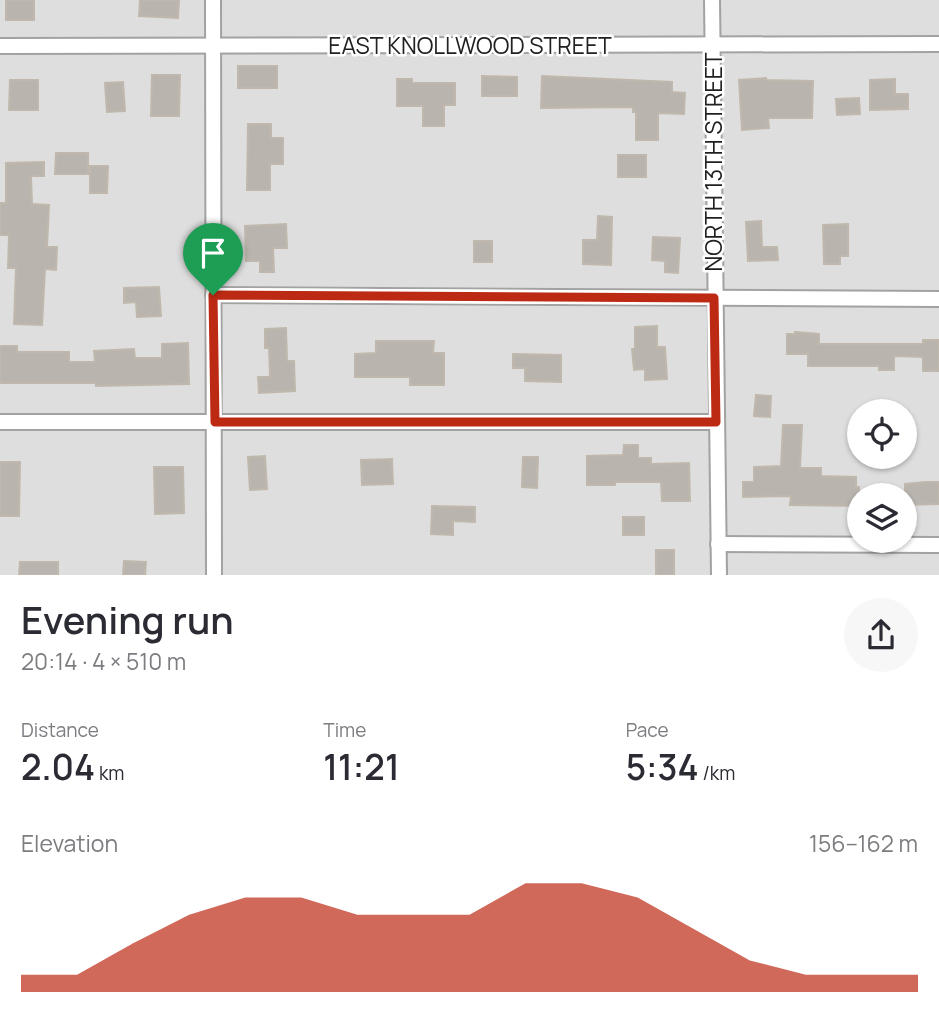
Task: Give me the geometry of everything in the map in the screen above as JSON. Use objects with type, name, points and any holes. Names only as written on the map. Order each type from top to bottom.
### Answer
[{"type":"street","points":[[212,0],[214,575]]},
{"type":"street","name":"NORTH 13TH STREET","points":[[712,0],[719,575]]},
{"type":"street","name":"EAST KNOLLWOOD STREET","points":[[0,46],[939,44]]},
{"type":"street","points":[[213,295],[939,299]]},
{"type":"street","points":[[0,422],[716,422]]},
{"type":"street","points":[[718,544],[939,545]]},
{"type":"shaded area","points":[[0,0],[939,0],[939,575],[0,575]]},
{"type":"building","points":[[6,0],[34,0],[34,20],[6,20]]},
{"type":"building","points":[[140,0],[179,0],[178,18],[139,16]]},
{"type":"building","points":[[238,66],[277,66],[277,88],[238,88]]},
{"type":"building","points":[[152,75],[180,75],[179,116],[151,116]]},
{"type":"building","points":[[482,76],[517,77],[517,96],[482,96]]},
{"type":"building","points":[[542,76],[672,82],[672,92],[685,93],[684,114],[658,113],[658,140],[636,140],[636,112],[633,112],[633,107],[541,108]]},
{"type":"building","points":[[766,78],[813,81],[812,118],[768,118],[769,128],[742,130],[739,80]]},
{"type":"building","points":[[397,79],[412,79],[412,83],[455,83],[455,105],[444,105],[444,126],[423,126],[423,106],[397,106]]},
{"type":"building","points":[[895,79],[895,94],[908,94],[908,109],[870,110],[870,80]]},
{"type":"building","points":[[10,80],[38,80],[38,110],[9,110]]},
{"type":"building","points":[[123,82],[125,111],[107,112],[105,83]]},
{"type":"building","points":[[859,98],[860,114],[837,115],[836,99]]},
{"type":"building","points":[[248,124],[271,124],[271,138],[283,138],[283,164],[270,164],[270,190],[247,190]]},
{"type":"building","points":[[56,153],[88,153],[88,174],[55,174]]},
{"type":"building","points":[[618,155],[646,155],[646,177],[618,177]]},
{"type":"building","points":[[44,162],[44,176],[31,176],[32,204],[49,205],[47,247],[57,247],[56,270],[45,269],[42,325],[14,324],[16,268],[8,268],[9,235],[0,235],[0,203],[6,203],[6,163]]},
{"type":"building","points":[[90,166],[108,166],[107,193],[90,193]]},
{"type":"building","points":[[598,216],[612,217],[611,265],[583,264],[583,240],[597,240]]},
{"type":"building","points":[[761,221],[762,247],[777,247],[778,260],[748,261],[746,222]]},
{"type":"building","points":[[286,224],[287,248],[273,248],[274,272],[260,272],[260,261],[246,261],[245,226]]},
{"type":"building","points":[[848,224],[848,256],[840,256],[840,264],[824,264],[823,225]]},
{"type":"building","points":[[653,237],[680,238],[678,273],[665,272],[665,261],[652,260]]},
{"type":"building","points":[[474,241],[492,241],[492,262],[474,262]]},
{"type":"building","points":[[159,287],[161,316],[137,317],[136,302],[124,303],[124,288]]},
{"type":"building","points":[[657,326],[657,347],[665,347],[667,379],[645,380],[645,369],[634,370],[632,349],[635,349],[635,327]]},
{"type":"building","points":[[286,328],[287,361],[294,361],[295,391],[259,393],[258,377],[270,377],[265,329]]},
{"type":"building","points":[[787,334],[819,334],[819,344],[923,344],[923,340],[939,340],[939,371],[923,371],[923,357],[894,356],[894,370],[879,370],[879,366],[808,366],[808,354],[787,354]]},
{"type":"building","points":[[376,341],[434,341],[433,353],[444,353],[444,385],[410,385],[410,377],[355,377],[355,354],[376,353]]},
{"type":"building","points":[[188,343],[189,384],[96,386],[96,383],[0,383],[0,346],[17,346],[17,352],[69,352],[69,362],[95,362],[94,351],[134,349],[135,358],[162,358],[162,344]]},
{"type":"building","points":[[513,354],[561,355],[561,382],[525,381],[525,368],[513,368]]},
{"type":"building","points":[[756,395],[771,396],[770,417],[754,416]]},
{"type":"building","points":[[783,425],[802,425],[800,468],[821,468],[821,476],[856,477],[856,483],[847,483],[847,506],[790,505],[791,496],[743,497],[743,482],[754,482],[754,467],[781,466]]},
{"type":"building","points":[[624,445],[638,445],[638,458],[651,458],[651,464],[689,463],[690,501],[662,501],[661,482],[587,485],[587,456],[623,455]]},
{"type":"building","points":[[265,456],[267,489],[250,490],[248,457]]},
{"type":"building","points":[[523,457],[538,457],[537,488],[522,487]]},
{"type":"building","points":[[392,459],[393,484],[362,485],[361,460]]},
{"type":"building","points":[[0,462],[20,462],[19,516],[0,516]]},
{"type":"building","points":[[154,467],[183,467],[184,513],[155,514]]},
{"type":"building","points":[[939,482],[939,504],[917,505],[916,483]]},
{"type":"building","points":[[432,506],[475,507],[475,522],[453,521],[453,535],[431,534]]},
{"type":"building","points":[[623,517],[644,517],[644,535],[623,535]]},
{"type":"building","points":[[656,550],[674,550],[674,575],[656,575]]},
{"type":"building","points":[[124,561],[146,562],[145,575],[123,575]]},
{"type":"building","points":[[20,562],[58,562],[58,575],[19,575]]},
{"type":"route","points":[[213,295],[714,298],[716,422],[215,422],[213,295]]}]
